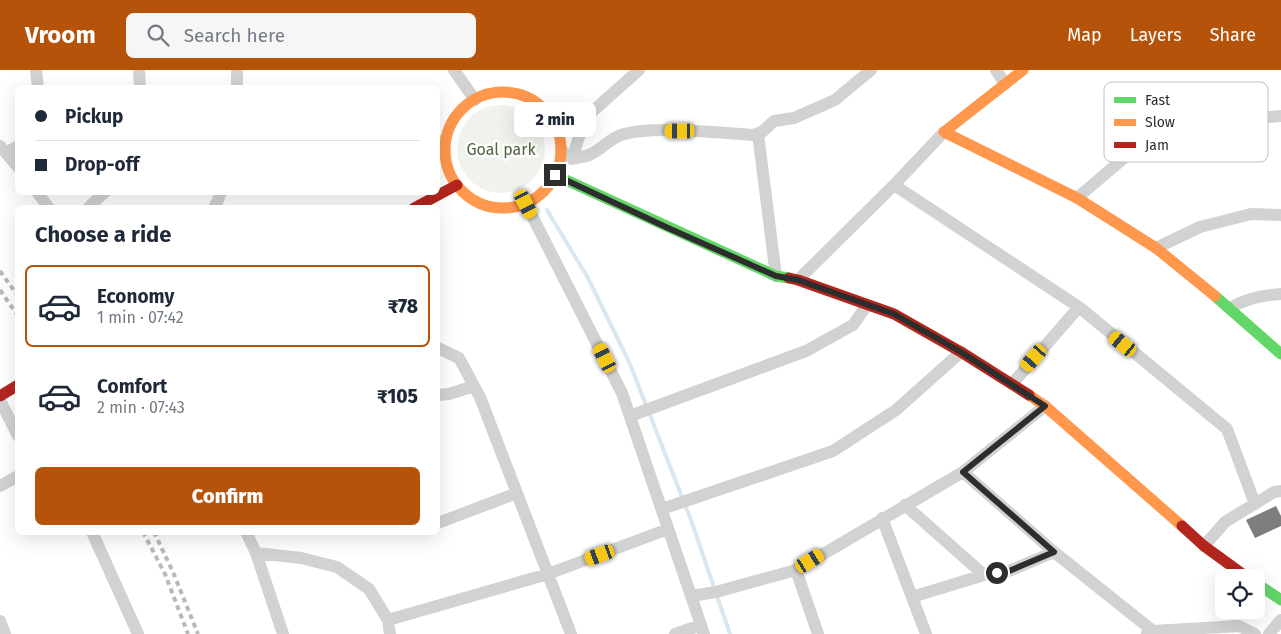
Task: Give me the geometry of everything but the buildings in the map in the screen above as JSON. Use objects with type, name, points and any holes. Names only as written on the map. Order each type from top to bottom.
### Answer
[{"type":"street","points":[[36,70],[38,85]]},
{"type":"street","points":[[139,70],[140,85]]},
{"type":"street","points":[[237,70],[237,85]]},
{"type":"street","points":[[454,70],[475,100]]},
{"type":"street","points":[[572,159],[586,118],[639,70]]},
{"type":"street","points":[[572,159],[591,154],[603,144],[621,135],[646,131],[758,134],[774,121],[794,118],[835,100],[871,70]]},
{"type":"street","points":[[996,70],[1006,84]]},
{"type":"street","points":[[798,280],[894,185],[944,132],[1023,70]]},
{"type":"street","points":[[502,92],[517,94],[531,100],[543,109],[552,121],[558,135],[559,163],[548,187],[538,197],[526,204],[507,208],[488,207],[471,198],[456,185],[449,172],[441,141],[460,111],[475,100],[487,94],[502,92]]},
{"type":"street","points":[[1268,117],[1281,116]]},
{"type":"street","points":[[944,132],[1077,198],[1156,248],[1230,308],[1281,354]]},
{"type":"street","points":[[758,134],[776,276]]},
{"type":"street","points":[[3,149],[15,163]]},
{"type":"street","points":[[560,150],[572,159]]},
{"type":"street","points":[[1077,198],[1119,162]]},
{"type":"street","points":[[555,175],[776,276],[798,280],[894,314],[961,352],[1045,406],[1204,546],[1236,569]]},
{"type":"street","points":[[440,194],[456,185]]},
{"type":"street","points":[[894,185],[1079,307],[1227,429],[1255,504]]},
{"type":"street","points":[[91,205],[102,195]]},
{"type":"street","points":[[419,205],[438,195]]},
{"type":"street","points":[[526,204],[622,393],[630,416],[702,630],[675,634]]},
{"type":"street","points":[[1156,248],[1200,227],[1251,214],[1281,215]]},
{"type":"street","points":[[1230,308],[1241,301],[1269,294],[1281,294]]},
{"type":"street","points":[[630,416],[806,351],[853,325],[867,305]]},
{"type":"street","points":[[1012,384],[1079,307]]},
{"type":"street","points":[[440,349],[459,358],[480,397],[571,634]]},
{"type":"street","points":[[662,509],[833,450],[896,410],[961,352]]},
{"type":"street","points":[[440,395],[474,386]]},
{"type":"street","points":[[0,396],[15,387]]},
{"type":"street","points":[[0,400],[15,430]]},
{"type":"street","points":[[691,596],[716,592],[796,570],[905,504],[963,472],[1045,406]]},
{"type":"street","points":[[963,472],[1150,633],[1239,626],[1255,634]]},
{"type":"street","points":[[0,486],[15,478]]},
{"type":"street","points":[[1204,546],[1224,522],[1274,492],[1281,491]]},
{"type":"street","points":[[440,522],[517,493]]},
{"type":"street","points":[[905,504],[984,575]]},
{"type":"street","points":[[882,518],[926,634]]},
{"type":"street","points":[[388,620],[548,574],[668,529]]},
{"type":"street","points":[[93,535],[138,634]]},
{"type":"street","points":[[247,535],[256,553],[283,634]]},
{"type":"street","points":[[912,597],[984,575],[1009,571],[1054,552]]},
{"type":"street","points":[[256,553],[301,558],[337,567],[369,589],[388,620],[390,634]]},
{"type":"street","points":[[796,570],[818,634]]},
{"type":"street","points":[[1265,589],[1281,600]]},
{"type":"street","points":[[1269,634],[1281,620]]},
{"type":"street","points":[[0,621],[5,634]]},
{"type":"green space","name":"Goal park","points":[[501,105],[518,109],[532,118],[541,132],[545,149],[541,166],[532,180],[518,189],[501,193],[484,189],[470,180],[461,166],[457,149],[461,132],[470,118],[484,109]]},
{"type":"waterway","points":[[547,210],[588,278],[630,364],[691,520],[730,634]]},
{"type":"railway","points":[[0,271],[15,292]]},
{"type":"railway","points":[[0,290],[15,312]]},
{"type":"railway","points":[[145,535],[165,574],[188,634]]},
{"type":"railway","points":[[155,535],[173,572],[198,634]]},
{"type":"traffic: fast","points":[[555,175],[776,276],[789,278]]},
{"type":"traffic: fast","points":[[1215,296],[1281,354]]},
{"type":"traffic: fast","points":[[1265,589],[1281,600]]},
{"type":"traffic: slow","points":[[1023,70],[944,132],[1077,198],[1156,248],[1215,296]]},
{"type":"traffic: slow","points":[[503,92],[525,97],[544,109],[556,128],[561,150],[556,172],[544,191],[525,203],[503,208],[481,203],[462,191],[450,172],[445,150],[450,128],[462,109],[481,97],[503,92]]},
{"type":"traffic: slow","points":[[1029,395],[1045,406],[1182,526]]},
{"type":"traffic: jam","points":[[440,194],[457,185]]},
{"type":"traffic: jam","points":[[420,205],[438,195]]},
{"type":"traffic: jam","points":[[789,278],[894,314],[961,352],[1029,395]]},
{"type":"traffic: jam","points":[[0,396],[15,387]]},
{"type":"traffic: jam","points":[[1182,526],[1204,546],[1236,569]]},
{"type":"route","points":[[555,175],[776,276],[798,280],[894,314],[961,352],[1045,406],[963,472],[1054,552],[1009,571],[997,573]]}]
